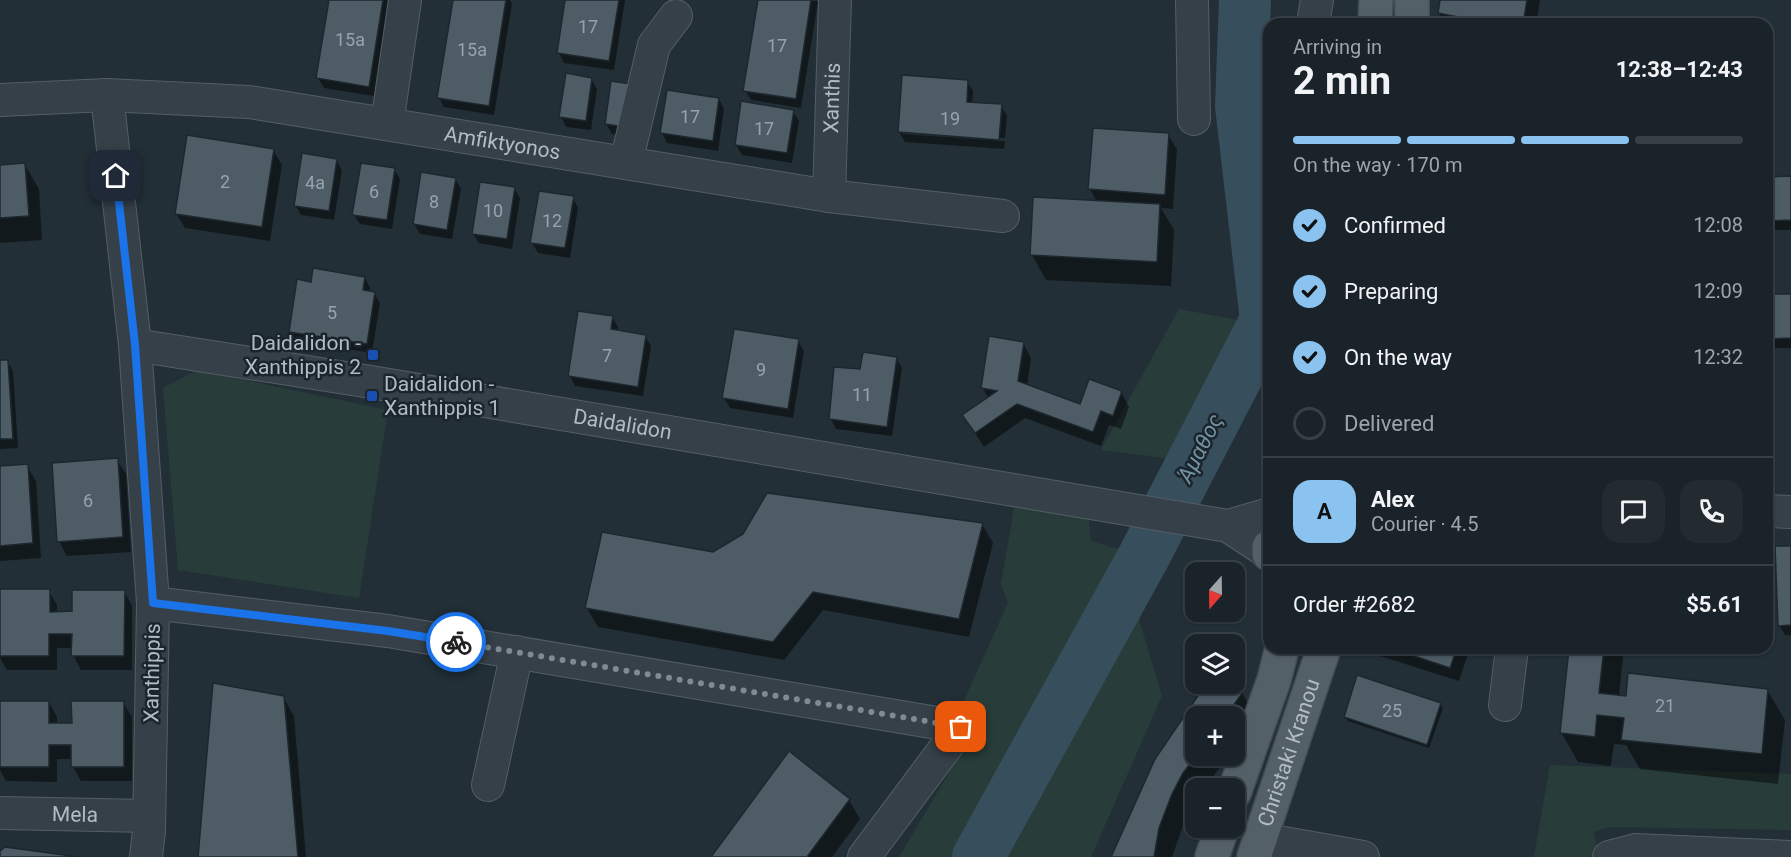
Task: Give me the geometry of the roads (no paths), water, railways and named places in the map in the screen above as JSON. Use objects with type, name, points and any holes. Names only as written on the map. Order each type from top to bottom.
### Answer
[{"type":"main road","points":[[1375,18],[1376,0]]},
{"type":"main road","points":[[1412,0],[1412,18]]},
{"type":"main road","name":"Christaki Kranou","points":[[1239,778],[1274,680],[1280,654]]},
{"type":"main road","name":"Christaki Kranou","points":[[1257,848],[1322,654]]},
{"type":"main road","points":[[1212,857],[1219,838]]},
{"type":"street","points":[[387,124],[405,0]]},
{"type":"street","name":"Xanthis","points":[[829,196],[835,0]]},
{"type":"street","points":[[1192,0],[1194,119]]},
{"type":"street","points":[[1314,18],[1317,0]]},
{"type":"street","points":[[626,163],[654,45],[676,16]]},
{"type":"street","name":"Amfiktyonos","points":[[0,100],[107,95],[249,102],[829,196],[1003,216]]},
{"type":"street","name":"Xanthippis","points":[[107,95],[135,345],[153,603],[149,816],[146,857]]},
{"type":"street","name":"Daidalidon","points":[[135,345],[359,380],[1228,526]]},
{"type":"street","points":[[1773,511],[1791,512]]},
{"type":"street","points":[[1228,526],[1263,516]]},
{"type":"street","points":[[1228,526],[1263,549]]},
{"type":"street","points":[[153,603],[388,631],[961,727],[864,857]]},
{"type":"street","points":[[488,785],[518,652]]},
{"type":"street","points":[[1505,705],[1511,654]]},
{"type":"street","name":"Mela","points":[[0,813],[149,816]]},
{"type":"street","points":[[1257,848],[1363,857]]},
{"type":"street","points":[[1609,857],[1636,850],[1791,857]]},
{"type":"waterway","name":"Άμαθος","points":[[1245,0],[1241,106],[1263,294]]},
{"type":"waterway","name":"Άμαθος","points":[[978,857],[1144,556],[1263,326]]},
{"type":"place","name":"Daidalidon - Xanthippis 2","points":[[373,355]]},
{"type":"place","name":"Daidalidon - Xanthippis 1","points":[[372,396]]}]
